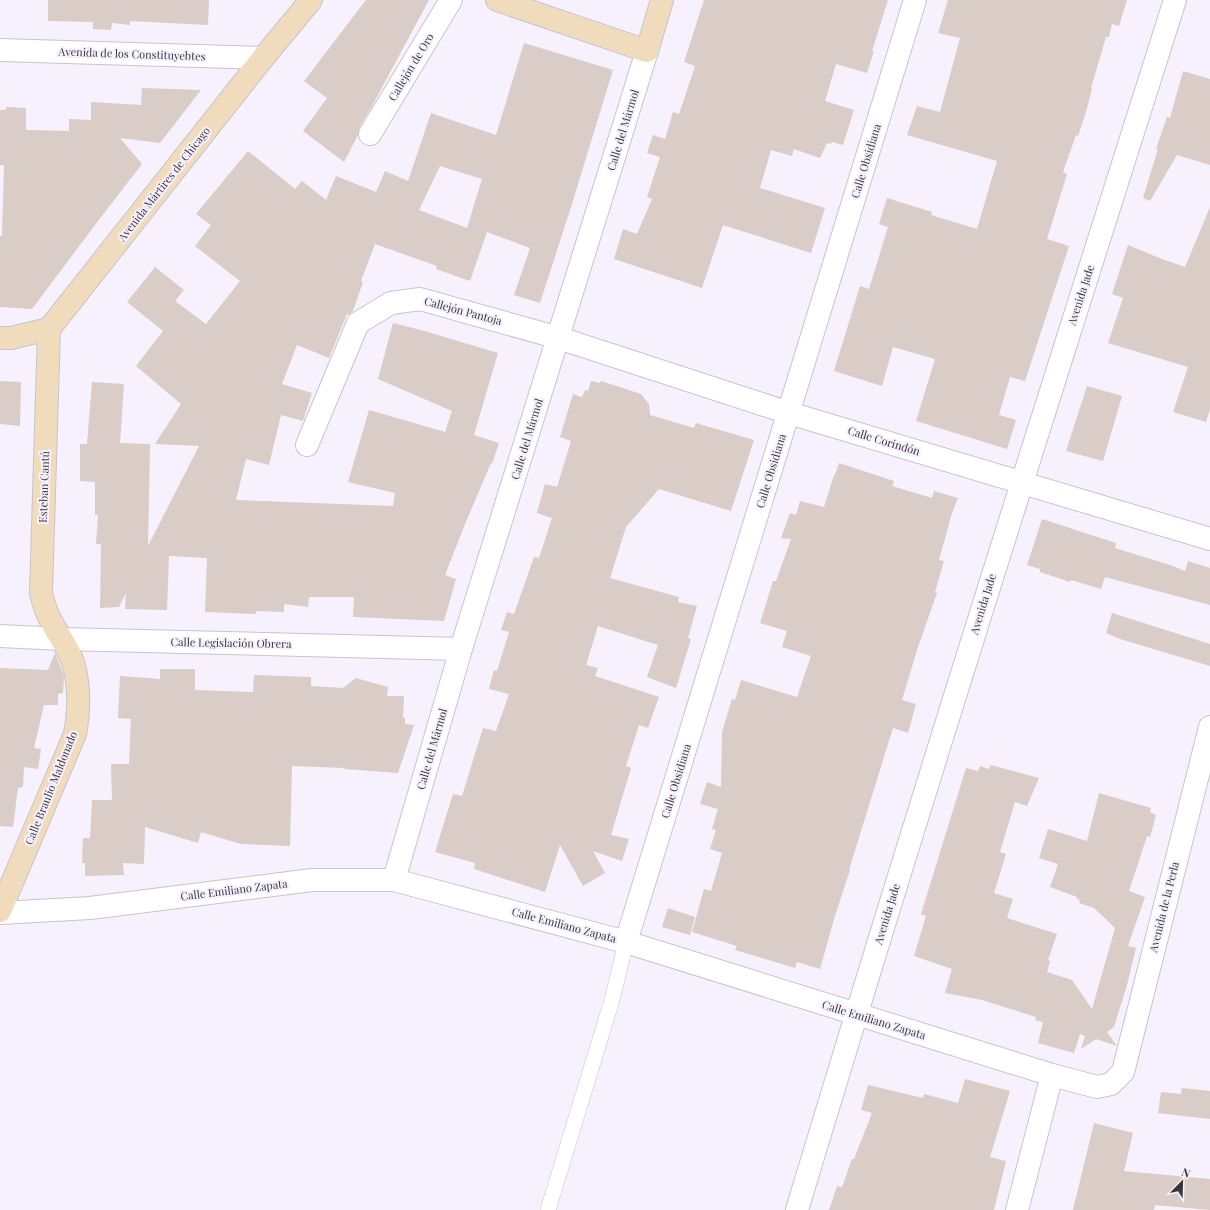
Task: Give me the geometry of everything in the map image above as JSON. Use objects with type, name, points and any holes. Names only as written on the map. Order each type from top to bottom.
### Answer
[{"type":"street","name":"Avenida Mártires de Chicago","points":[[49,329],[263,58],[311,0]]},
{"type":"street","name":"Callejón de Oro","points":[[370,134],[451,0]]},
{"type":"street","points":[[497,0],[647,51]]},
{"type":"street","name":"Calle del Mármol","points":[[394,880],[461,649],[559,338],[662,0]]},
{"type":"street","name":"Calle Obsidiana","points":[[626,942],[790,412],[915,0]]},
{"type":"street","name":"Avenida Jade","points":[[797,1210],[856,1014],[1021,482],[1175,0]]},
{"type":"street","name":"Avenida de los Constituyebtes","points":[[0,50],[263,58]]},
{"type":"street","name":"Callejón Pantoja","points":[[307,445],[358,323],[391,303],[420,299],[559,338]]},
{"type":"street","points":[[0,338],[11,338],[49,329]]},
{"type":"street","name":"Esteban Cantú","points":[[49,329],[41,593],[49,616],[62,639]]},
{"type":"street","name":"Calle Corindón","points":[[559,338],[790,412],[1210,539]]},
{"type":"street","name":"Calle Legislación Obrera","points":[[0,636],[62,639],[461,649]]},
{"type":"street","name":"Calle Braulio Maldonado","points":[[0,912],[75,734],[79,710],[78,689],[75,668],[62,639]]},
{"type":"street","name":"Avenida de la Perla","points":[[1111,1084],[1123,1072],[1210,727]]},
{"type":"street","name":"Calle Emiliano Zapata","points":[[0,912],[90,908],[312,880],[394,880],[626,942],[1052,1075],[1097,1087],[1111,1084]]},
{"type":"street","points":[[1017,1210],[1052,1075]]},
{"type":"lane","points":[[548,1210],[612,1000],[626,942]]},
{"type":"building","points":[[48,0],[209,0],[208,25],[130,21],[130,25],[112,23],[111,30],[93,29],[93,22],[48,21]]},
{"type":"building","points":[[366,0],[429,0],[359,128],[358,135],[344,162],[303,131],[327,98],[304,81]]},
{"type":"building","points":[[704,0],[888,0],[872,51],[874,51],[867,73],[836,64],[825,101],[854,110],[843,145],[832,142],[831,144],[827,143],[820,158],[794,149],[792,156],[771,150],[760,188],[825,208],[811,253],[723,225],[702,288],[614,259],[623,229],[637,234],[652,199],[647,197],[660,157],[647,153],[653,135],[665,139],[673,112],[679,114],[695,66],[684,62]]},
{"type":"building","points":[[948,0],[1127,0],[1119,26],[1112,24],[1109,37],[1106,37],[1091,88],[1086,112],[1063,172],[1067,174],[1047,239],[1069,246],[1025,381],[1010,377],[999,415],[1016,420],[1007,449],[916,421],[935,359],[893,347],[882,386],[834,371],[860,286],[869,289],[888,227],[879,224],[887,198],[932,212],[931,215],[977,229],[997,161],[907,135],[917,106],[940,112],[960,38],[938,33]]},
{"type":"building","points":[[524,43],[613,70],[540,303],[514,295],[530,248],[487,232],[470,281],[436,269],[437,266],[375,244],[361,281],[363,282],[353,311],[349,315],[347,314],[329,358],[297,345],[282,384],[312,393],[303,421],[281,415],[269,465],[246,459],[236,500],[393,506],[395,493],[348,482],[369,410],[445,432],[452,411],[378,379],[393,323],[498,353],[474,435],[499,443],[492,464],[491,463],[465,524],[445,575],[456,579],[444,621],[353,617],[354,597],[309,597],[308,607],[284,604],[284,612],[256,611],[256,614],[205,612],[207,558],[169,556],[167,610],[125,609],[126,593],[119,607],[100,608],[101,544],[96,544],[98,515],[95,515],[95,482],[80,481],[80,444],[87,444],[92,382],[124,384],[120,443],[150,444],[148,546],[199,446],[155,444],[181,404],[136,366],[163,331],[127,302],[155,267],[184,290],[175,301],[206,324],[240,281],[195,246],[211,225],[196,214],[248,151],[295,189],[302,181],[326,200],[336,176],[376,192],[385,171],[408,181],[431,113],[496,135]],"holes":[[[440,166],[482,179],[467,228],[419,210]]]},
{"type":"building","points":[[1183,71],[1210,79],[1210,165],[1177,155],[1150,201],[1143,198],[1158,149],[1156,149],[1167,117],[1170,118]]},
{"type":"building","points":[[142,88],[201,90],[160,143],[120,138],[142,164],[32,309],[0,307],[0,236],[2,236],[4,165],[0,165],[0,110],[6,110],[6,107],[26,108],[26,130],[69,131],[69,119],[91,120],[91,102],[141,105]]},
{"type":"building","points":[[1210,207],[1210,409],[1206,422],[1173,412],[1188,367],[1108,343],[1123,298],[1112,294],[1128,245],[1185,267]]},
{"type":"building","points":[[0,381],[21,382],[20,426],[0,424]]},
{"type":"building","points":[[591,381],[600,383],[601,381],[641,394],[649,404],[650,415],[694,428],[696,423],[754,440],[731,511],[659,489],[626,527],[610,578],[679,597],[678,602],[697,606],[688,638],[691,639],[676,688],[647,677],[658,645],[598,626],[586,665],[598,668],[595,676],[659,697],[648,728],[639,725],[626,766],[631,768],[611,835],[629,839],[622,861],[593,851],[605,873],[583,886],[560,845],[545,892],[474,869],[475,863],[435,852],[453,794],[462,796],[483,728],[496,731],[509,694],[489,689],[494,670],[497,671],[509,632],[501,630],[507,612],[514,614],[534,557],[539,558],[552,518],[537,513],[545,484],[557,487],[571,441],[560,437],[573,394],[582,397],[585,390],[588,391]]},
{"type":"building","points":[[1087,386],[1122,396],[1103,461],[1066,451]]},
{"type":"building","points":[[839,463],[894,481],[892,486],[932,498],[934,491],[958,498],[952,513],[939,560],[944,561],[935,592],[937,593],[918,647],[902,700],[916,704],[908,733],[893,728],[820,969],[797,962],[795,968],[735,950],[737,946],[692,932],[704,889],[711,891],[722,853],[710,849],[716,830],[712,829],[718,809],[700,804],[707,782],[721,787],[722,732],[732,699],[735,700],[741,680],[797,697],[811,656],[782,647],[787,631],[760,623],[773,581],[776,581],[791,539],[781,538],[790,513],[796,515],[800,501],[824,507]]},
{"type":"building","points":[[1042,519],[1116,543],[1115,548],[1185,571],[1188,561],[1210,568],[1210,605],[1105,577],[1101,589],[1071,580],[1070,582],[1040,572],[1040,569],[1027,565]]},
{"type":"building","points":[[1112,613],[1210,644],[1210,666],[1120,639],[1106,633]]},
{"type":"building","points":[[55,653],[64,678],[63,693],[58,694],[58,705],[44,705],[34,748],[41,749],[38,769],[24,767],[23,787],[18,788],[13,827],[0,826],[0,668],[48,670]]},
{"type":"building","points":[[160,669],[195,669],[195,690],[253,692],[254,675],[311,677],[311,686],[343,688],[356,678],[388,687],[387,696],[404,696],[403,718],[405,718],[405,724],[414,725],[398,773],[345,768],[292,766],[290,846],[241,844],[201,832],[198,843],[145,827],[144,864],[123,863],[124,875],[85,876],[85,863],[82,863],[83,838],[90,838],[92,800],[112,800],[111,764],[129,764],[131,719],[118,718],[120,676],[160,679]]},
{"type":"building","points":[[991,765],[1039,778],[1027,806],[1015,802],[1000,852],[1006,854],[994,893],[1013,899],[1007,918],[1057,934],[1048,960],[1050,961],[1047,972],[1072,980],[1092,1009],[1115,928],[1094,908],[1079,903],[1080,900],[1077,899],[1077,897],[1050,887],[1058,864],[1039,858],[1048,829],[1087,841],[1099,793],[1151,808],[1150,812],[1156,815],[1150,837],[1147,836],[1129,891],[1145,897],[1128,946],[1136,948],[1127,985],[1114,1027],[1107,1032],[1117,1046],[1096,1039],[1081,1049],[1085,1036],[1080,1034],[1074,1053],[1038,1043],[1043,1022],[1035,1020],[1036,1017],[982,1000],[945,993],[952,969],[914,956],[926,916],[921,914],[966,768],[978,771],[980,766],[989,769]]},
{"type":"building","points":[[668,908],[695,917],[690,935],[662,927]]},
{"type":"building","points":[[965,1079],[1010,1091],[990,1157],[1006,1161],[994,1210],[829,1210],[837,1186],[842,1187],[852,1159],[854,1159],[872,1113],[861,1110],[868,1085],[923,1098],[924,1094],[958,1103]]},
{"type":"building","points":[[1182,1088],[1210,1091],[1210,1119],[1158,1113],[1161,1092],[1181,1094]]},
{"type":"building","points":[[1094,1123],[1133,1133],[1124,1171],[1210,1179],[1210,1210],[1155,1205],[1154,1210],[1073,1210]]}]
